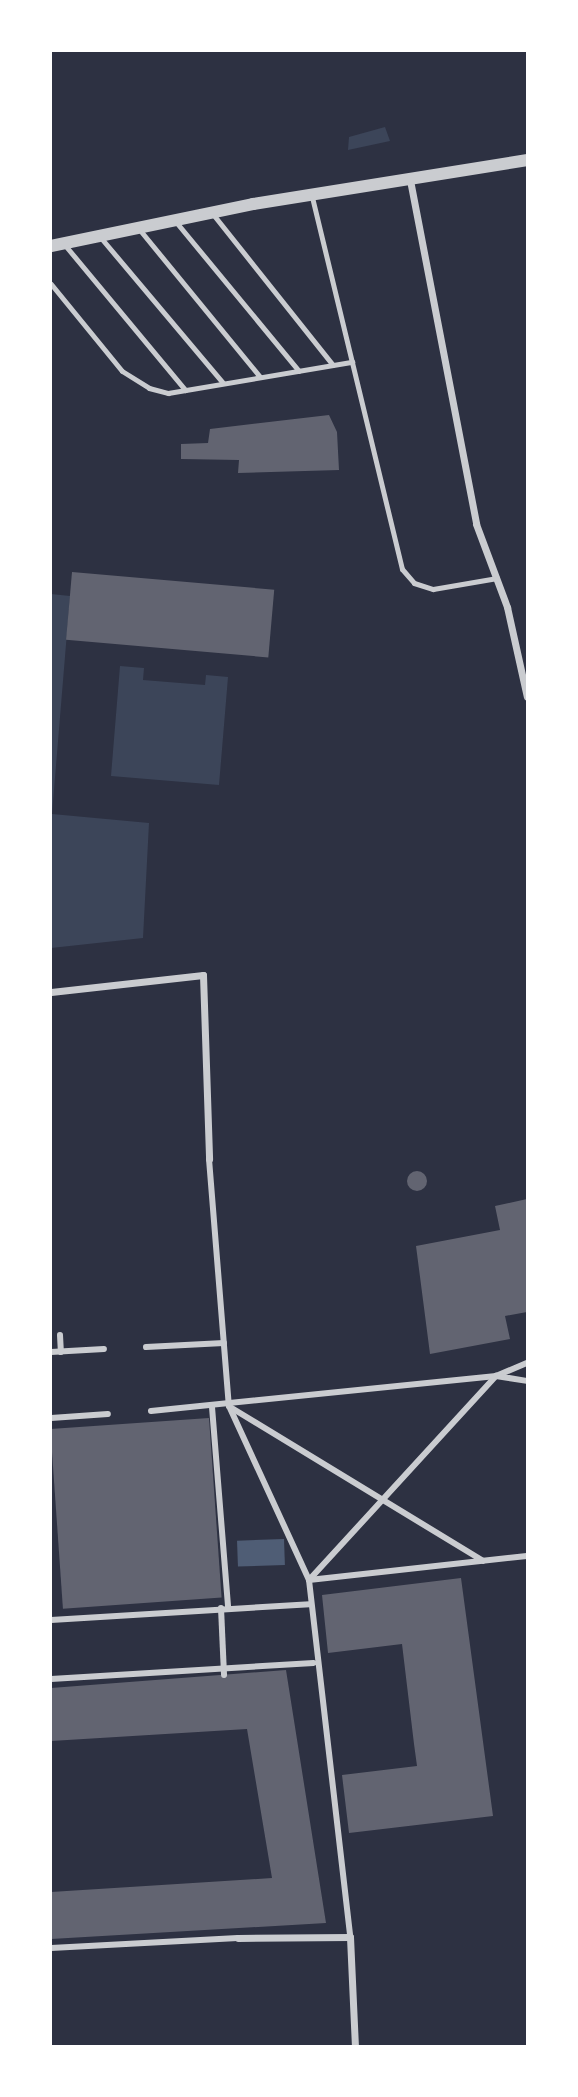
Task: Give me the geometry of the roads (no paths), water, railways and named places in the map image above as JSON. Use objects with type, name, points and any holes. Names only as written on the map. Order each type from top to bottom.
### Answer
[{"type":"street","points":[[57,244],[311,195],[527,160]]},
{"type":"street","points":[[410,180],[476,524],[497,578],[527,697]]},
{"type":"street","points":[[51,992],[203,975],[209,1159],[229,1406],[309,1580],[314,1663],[349,1937],[355,2046]]},
{"type":"street","points":[[60,1335],[61,1352]]},
{"type":"street","points":[[146,1347],[224,1343]]},
{"type":"street","points":[[51,1352],[104,1349]]},
{"type":"street","points":[[309,1580],[496,1376],[527,1363]]},
{"type":"street","points":[[151,1411],[229,1406],[496,1376],[527,1381]]},
{"type":"street","points":[[229,1406],[483,1561]]},
{"type":"street","points":[[212,1407],[225,1608],[224,1671]]},
{"type":"street","points":[[51,1418],[108,1414]]},
{"type":"street","points":[[309,1580],[527,1556]]},
{"type":"street","points":[[51,1620],[310,1604]]},
{"type":"street","points":[[51,1679],[224,1671],[314,1663]]},
{"type":"street","points":[[51,1948],[238,1938],[349,1937]]},
{"type":"lane","points":[[311,195],[402,569],[414,583],[433,589],[497,578]]},
{"type":"lane","points":[[212,213],[333,365]]},
{"type":"lane","points":[[174,220],[299,371]]},
{"type":"lane","points":[[137,227],[260,377]]},
{"type":"lane","points":[[99,236],[223,383]]},
{"type":"lane","points":[[57,244],[185,390]]},
{"type":"lane","points":[[51,284],[129,376],[149,388],[185,390],[352,362]]}]
